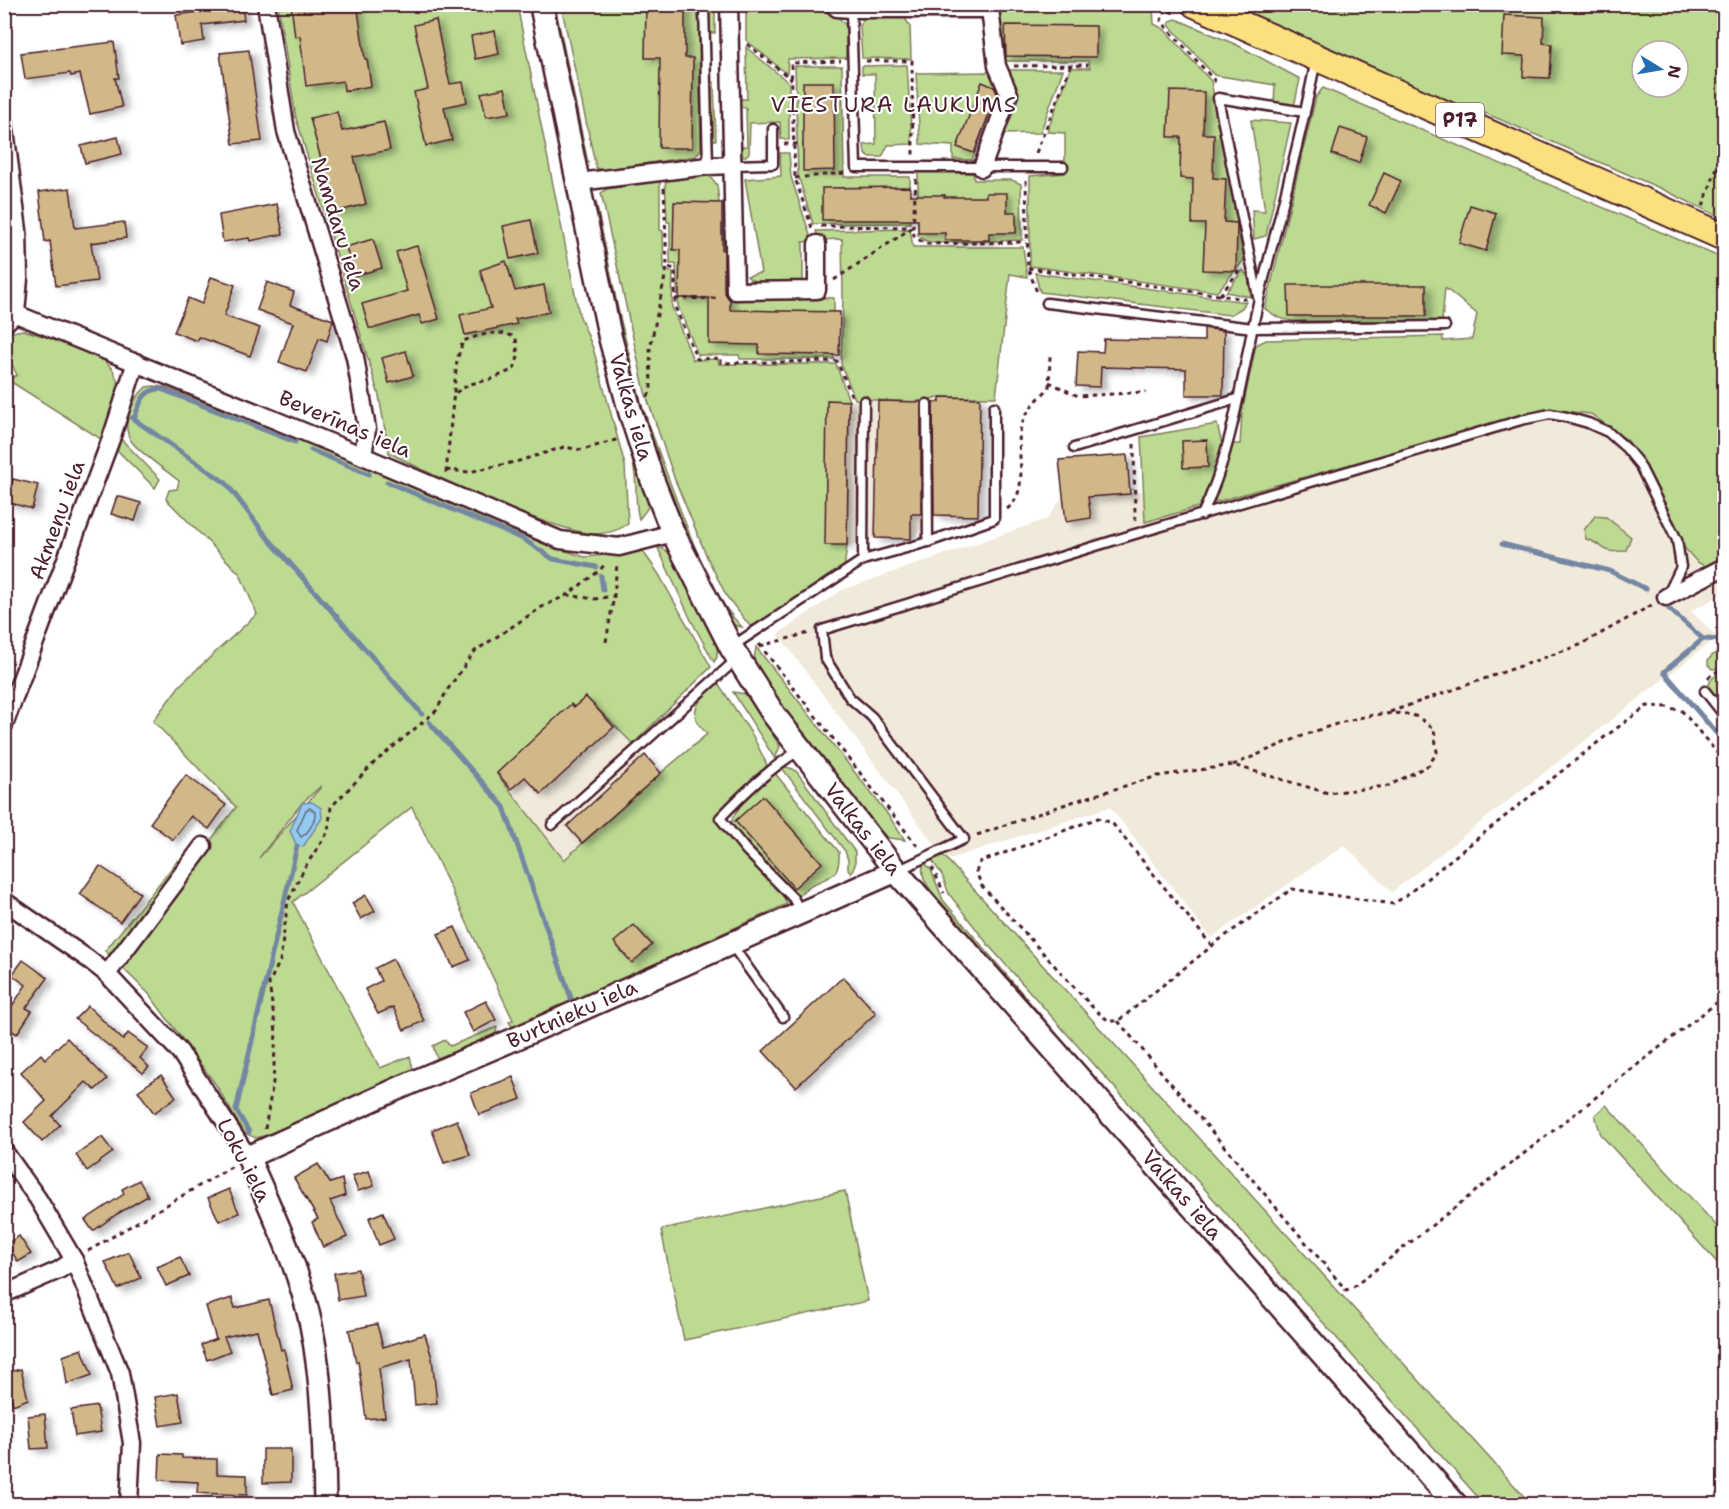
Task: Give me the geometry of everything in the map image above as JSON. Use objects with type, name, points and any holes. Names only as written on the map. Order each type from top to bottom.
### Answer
[{"type":"main road","name":"Valkas iela","points":[[541,4],[610,337],[630,411],[673,534],[734,653],[774,715],[896,871],[1455,1504]]},
{"type":"main road","name":"P17","points":[[1195,4],[1725,237]]},
{"type":"street","name":"Namdaru iela","points":[[266,4],[286,131],[355,357],[367,429],[363,456]]},
{"type":"street","points":[[729,4],[735,291],[817,290],[817,244]]},
{"type":"street","points":[[833,4],[837,8],[851,9],[990,7],[997,66],[1009,94],[982,168]]},
{"type":"street","points":[[4,122],[18,230],[19,278],[8,315]]},
{"type":"street","points":[[579,182],[733,165]]},
{"type":"street","name":"Beverīnas iela","points":[[8,315],[136,362],[560,540],[619,547],[673,534]]},
{"type":"street","name":"Akmeņu iela","points":[[4,725],[111,439],[136,362]]},
{"type":"street","points":[[1666,597],[1725,567]]},
{"type":"street","points":[[107,974],[203,846]]},
{"type":"street","name":"Burtnieku iela","points":[[254,1154],[896,871]]},
{"type":"street","name":"Loku iela","points":[[4,901],[107,974],[180,1052],[254,1154],[290,1254],[311,1325],[323,1423],[326,1504]]},
{"type":"street","points":[[4,1150],[38,1199],[74,1260],[120,1373],[132,1443],[129,1504]]},
{"type":"street","points":[[4,1294],[59,1270],[74,1260]]},
{"type":"lane","points":[[704,4],[708,166]]},
{"type":"lane","points":[[851,9],[856,166],[1064,167]]},
{"type":"lane","points":[[1202,515],[1222,467],[1317,58]]},
{"type":"lane","points":[[1259,301],[1218,98],[1305,112]]},
{"type":"lane","points":[[733,165],[773,164],[773,129]]},
{"type":"lane","points":[[1047,303],[1253,328],[1445,326]]},
{"type":"lane","points":[[1074,448],[1237,399]]},
{"type":"lane","points":[[863,560],[864,401]]},
{"type":"lane","points":[[927,404],[928,542]]},
{"type":"lane","points":[[552,825],[734,653],[863,560],[928,542],[994,519],[994,406]]},
{"type":"lane","points":[[896,871],[964,839],[872,717],[850,698],[825,658],[822,630],[1135,534],[1521,420],[1550,414],[1588,423],[1608,432],[1639,464],[1677,540],[1681,567],[1666,597]]},
{"type":"lane","points":[[1704,692],[1725,715]]},
{"type":"lane","points":[[800,749],[779,763],[746,791],[720,818],[746,850],[793,898],[801,912]]},
{"type":"lane","points":[[730,944],[783,1017]]},
{"type":"path","points":[[1165,9],[1161,21],[1214,80],[1218,98]]},
{"type":"path","points":[[730,30],[792,80]]},
{"type":"path","points":[[1047,303],[1038,296],[1028,268],[1026,177],[1071,65]]},
{"type":"path","points":[[997,66],[1088,65]]},
{"type":"path","points":[[773,144],[803,144]]},
{"type":"path","points":[[1696,225],[1725,148]]},
{"type":"path","points":[[795,178],[844,173],[856,166]]},
{"type":"path","points":[[913,167],[916,180],[914,236],[925,244],[1026,242]]},
{"type":"path","points":[[648,398],[651,388],[650,348],[668,267],[663,171]]},
{"type":"path","points":[[811,226],[913,227]]},
{"type":"path","points":[[817,290],[846,274],[913,227]]},
{"type":"path","points":[[1220,295],[1250,257]]},
{"type":"path","points":[[668,267],[675,269],[675,307],[697,359],[721,358],[721,363],[837,361],[854,401],[864,401]]},
{"type":"path","points":[[1028,268],[1259,301]]},
{"type":"path","points":[[675,299],[716,299],[735,291]]},
{"type":"path","points":[[444,490],[458,360],[463,341],[487,333],[506,332],[516,338],[518,357],[514,369],[492,379],[470,384],[455,393]]},
{"type":"path","points":[[994,519],[1012,505],[1021,481],[1020,428],[1031,406],[1049,388],[1050,355]]},
{"type":"path","points":[[1049,382],[1078,396],[1146,392]]},
{"type":"path","points":[[1134,430],[1135,534]]},
{"type":"path","points":[[446,470],[469,472],[564,447],[582,450],[624,438]]},
{"type":"path","points":[[74,1260],[254,1154],[273,1082],[276,1032],[268,983],[280,961],[288,901],[305,867],[328,832],[331,807],[374,763],[436,711],[448,689],[475,651],[542,607],[567,596],[599,571],[619,547]]},
{"type":"path","points":[[606,642],[619,547]]},
{"type":"path","points":[[567,596],[595,599],[614,596]]},
{"type":"path","points":[[964,839],[1072,802],[1158,776],[1233,765],[1324,727],[1388,713],[1580,645],[1666,597]]},
{"type":"path","points":[[822,630],[760,646],[910,836]]},
{"type":"path","points":[[1212,946],[1112,823],[1098,818],[980,862],[975,872],[982,886],[1095,1010],[1109,1021],[1118,1021],[1212,946],[1292,889],[1393,904],[1647,706],[1667,707],[1682,711],[1725,761]]},
{"type":"path","points":[[1233,765],[1328,793],[1388,786],[1429,765],[1437,752],[1434,729],[1416,716],[1388,713]]},
{"type":"path","points":[[1118,1021],[1346,1290],[1352,1288],[1725,997]]},
{"type":"shaded area","points":[[1600,381],[1724,555],[1724,593],[1691,611],[1717,637],[1392,892],[1344,845],[1211,938],[1110,807],[946,860],[778,634],[842,590],[1047,519],[1062,498],[1130,493],[1247,479]]},
{"type":"shaded area","points":[[940,397],[980,398],[978,516],[938,515],[911,539],[875,538],[847,545],[825,545],[827,400],[913,402]]},
{"type":"shaded area","points":[[586,697],[661,773],[564,860],[497,773]]},
{"type":"green space","points":[[1146,4],[1153,8],[1154,24],[1164,29],[1211,81],[1244,260],[1217,292],[1030,266],[1030,176],[1065,173],[1065,133],[1047,132],[1071,68],[1090,68],[1088,61],[1002,61],[995,26],[999,5]]},
{"type":"green space","points":[[278,5],[517,5],[579,314],[593,348],[625,465],[628,524],[616,530],[593,534],[571,530],[487,500],[389,453],[379,396],[296,118]]},
{"type":"green space","points":[[553,5],[555,5],[588,163],[585,162]]},
{"type":"green space","points":[[561,5],[697,5],[701,149],[696,156],[602,170],[596,168]]},
{"type":"green space","points":[[710,5],[715,5],[715,33],[710,33]]},
{"type":"green space","points":[[746,5],[822,6],[846,26],[846,58],[788,59],[787,74],[746,40]]},
{"type":"green space","points":[[1195,5],[1724,5],[1724,219],[1662,189],[1485,113],[1482,129]]},
{"type":"green space","points":[[864,17],[904,17],[910,26],[911,59],[862,58],[860,26]]},
{"type":"green space","points":[[1176,19],[1237,45],[1300,79],[1294,107],[1274,104],[1275,85],[1214,75],[1169,25],[1170,21]]},
{"type":"green space","points":[[746,47],[789,83],[789,140],[781,139],[780,122],[750,123],[749,153],[746,156],[735,156],[734,147],[747,146],[746,108],[736,106],[734,99],[747,99]]},
{"type":"green space","points":[[907,65],[912,144],[888,145],[882,157],[869,157],[865,154],[864,145],[876,144],[875,74],[862,74],[862,66]]},
{"type":"green space","points":[[795,66],[842,66],[844,177],[910,177],[910,223],[813,224],[798,175]]},
{"type":"green space","points":[[1008,70],[1063,70],[1040,133],[1004,134],[1017,100],[1017,93]]},
{"type":"green space","points":[[991,72],[999,89],[972,160],[953,159],[953,146],[920,144],[916,73]]},
{"type":"green space","points":[[711,82],[714,82],[716,140],[712,140]]},
{"type":"green space","points":[[1323,88],[1724,259],[1724,561],[1709,568],[1697,562],[1682,545],[1647,471],[1628,441],[1591,414],[1545,409],[1145,522],[1141,437],[1217,424],[1222,444],[1240,444],[1242,412],[1256,345],[1266,340],[1443,336],[1443,341],[1472,339],[1477,314],[1445,288],[1442,321],[1293,321],[1279,318],[1265,309],[1316,97]]},
{"type":"green space","points":[[1251,120],[1291,123],[1266,236],[1254,239],[1252,210],[1265,211]]},
{"type":"green space","points":[[780,153],[789,153],[791,177],[812,241],[803,242],[803,282],[781,284],[757,282],[747,276],[761,273],[745,179],[781,176]]},
{"type":"green space","points":[[918,171],[973,173],[974,180],[1012,180],[1021,184],[1022,240],[933,243],[924,240],[918,235]]},
{"type":"green space","points":[[705,175],[711,177],[717,185],[730,297],[834,298],[834,359],[740,359],[739,355],[698,355],[678,306],[676,264],[670,264],[670,222],[667,222],[665,178]]},
{"type":"green space","points":[[660,181],[660,230],[663,231],[664,271],[673,272],[672,307],[693,360],[718,359],[719,364],[836,364],[849,401],[847,545],[844,570],[763,623],[750,626],[727,597],[707,557],[675,480],[645,392],[601,193],[607,189]]},
{"type":"green space","points":[[596,202],[618,309],[641,403],[638,400],[616,309],[594,206]]},
{"type":"green space","points":[[910,229],[913,247],[1023,247],[1027,277],[1010,274],[996,397],[940,397],[913,402],[855,399],[841,364],[842,239],[818,240],[816,231]]},
{"type":"green space","points":[[1243,270],[1248,277],[1251,297],[1226,292]]},
{"type":"green space","points":[[1035,273],[1246,302],[1242,308],[1230,315],[1040,292]]},
{"type":"green space","points":[[23,330],[67,343],[105,361],[113,370],[119,385],[119,399],[102,444],[99,445],[101,439],[5,378],[5,371],[12,378],[17,375],[6,349],[6,333]]},
{"type":"green space","points":[[146,387],[164,387],[299,439],[544,544],[585,557],[626,553],[640,547],[658,573],[711,667],[633,744],[586,697],[497,774],[564,860],[707,734],[698,723],[695,711],[704,696],[718,683],[753,736],[767,765],[724,808],[718,819],[723,831],[780,889],[787,904],[572,1002],[557,1006],[513,1028],[509,1022],[513,1020],[412,807],[293,902],[380,1068],[410,1056],[413,1070],[267,1135],[256,1138],[244,1133],[216,1085],[149,994],[105,951],[178,860],[188,870],[236,807],[153,721],[180,685],[257,614],[240,574],[166,499],[169,490],[177,489],[179,481],[141,451],[128,435],[129,412],[136,398]],"holes":[[[321,787],[259,858],[302,803]]]},
{"type":"green space","points":[[642,411],[645,413],[706,572],[725,607],[742,627],[732,625],[695,552],[669,490]]},
{"type":"green space","points":[[623,420],[649,500],[647,509],[639,519],[634,469],[621,421]]},
{"type":"green space","points":[[121,439],[160,479],[155,488],[117,450]]},
{"type":"green space","points":[[1595,516],[1606,517],[1631,537],[1626,550],[1612,552],[1586,539],[1584,530]]},
{"type":"green space","points":[[657,546],[667,551],[673,558],[717,647],[717,657],[714,662],[691,620]]},
{"type":"green space","points":[[756,647],[886,812],[905,840],[889,838],[875,827],[801,737],[755,669]]},
{"type":"green space","points":[[1724,650],[1724,668],[1712,669],[1708,665],[1708,660],[1714,654]]},
{"type":"green space","points":[[1724,673],[1724,708],[1708,688],[1713,677]]},
{"type":"green space","points":[[733,692],[746,694],[780,746],[775,759]]},
{"type":"green space","points":[[786,767],[797,772],[855,852],[855,865],[851,873],[848,869],[845,851],[782,768]]},
{"type":"green space","points":[[774,772],[839,852],[838,866],[834,874],[810,886],[798,896],[733,827],[732,819],[744,800]]},
{"type":"green space","points":[[941,853],[1531,1504],[1484,1504],[990,947],[949,894],[942,875],[930,857]]},
{"type":"green space","points":[[924,862],[931,870],[943,900],[1078,1059],[1470,1504],[1076,1061],[930,889],[924,879]]},
{"type":"green space","points":[[497,1027],[496,1033],[490,1037],[439,1058],[436,1056],[433,1046],[445,1040],[450,1046]]},
{"type":"green space","points":[[1606,1105],[1724,1234],[1724,1270],[1601,1135],[1595,1115]]},
{"type":"green space","points":[[845,1191],[868,1301],[684,1340],[661,1230]]},
{"type":"water","points":[[312,802],[321,808],[322,818],[303,847],[297,846],[290,831],[302,803]]},
{"type":"building","points":[[213,4],[242,4],[244,20],[202,25],[204,41],[180,45],[176,15],[214,10]]},
{"type":"building","points":[[291,4],[357,4],[371,86],[344,91],[343,81],[306,86],[300,36],[295,37]]},
{"type":"building","points":[[646,4],[685,4],[685,58],[693,58],[692,148],[659,148],[660,58],[645,58]]},
{"type":"building","points":[[1504,15],[1544,17],[1543,43],[1552,44],[1550,78],[1523,77],[1524,56],[1502,55]]},
{"type":"building","points":[[436,20],[450,84],[463,82],[467,102],[444,107],[452,140],[426,146],[414,92],[428,89],[414,25]]},
{"type":"building","points":[[1005,25],[1096,26],[1096,57],[1006,56]]},
{"type":"building","points":[[495,31],[499,54],[475,59],[471,36]]},
{"type":"building","points":[[114,42],[119,78],[115,78],[122,107],[90,114],[80,74],[71,76],[70,73],[25,79],[21,53]]},
{"type":"building","points":[[249,50],[262,141],[233,144],[220,53]]},
{"type":"building","points":[[803,82],[834,82],[835,170],[803,171]]},
{"type":"building","points":[[982,82],[994,87],[997,93],[974,153],[957,147]]},
{"type":"building","points":[[505,88],[510,113],[486,117],[481,93]]},
{"type":"building","points":[[1170,91],[1204,92],[1203,134],[1214,134],[1213,178],[1226,179],[1224,222],[1237,223],[1236,271],[1203,270],[1205,224],[1192,224],[1193,179],[1180,178],[1181,137],[1168,137]]},
{"type":"building","points":[[337,112],[342,131],[384,122],[390,150],[354,157],[366,204],[335,212],[310,118]]},
{"type":"building","points":[[1340,128],[1367,137],[1359,163],[1332,154]]},
{"type":"building","points":[[118,137],[122,154],[85,163],[81,146]]},
{"type":"building","points":[[1384,173],[1401,181],[1386,213],[1369,205]]},
{"type":"building","points":[[910,187],[910,195],[986,197],[986,193],[1007,193],[1007,212],[1016,212],[1016,233],[989,233],[989,240],[945,240],[945,233],[918,233],[918,220],[822,220],[822,188]]},
{"type":"building","points":[[70,188],[75,228],[124,222],[126,238],[91,243],[97,281],[56,286],[50,241],[45,242],[39,192]]},
{"type":"building","points":[[674,202],[722,203],[724,291],[730,300],[730,310],[840,312],[839,355],[759,354],[759,345],[709,344],[709,298],[679,298],[680,250],[673,250]]},
{"type":"building","points":[[277,204],[283,234],[250,241],[249,238],[223,242],[219,215]]},
{"type":"building","points":[[1470,205],[1496,213],[1486,251],[1459,243]]},
{"type":"building","points":[[531,220],[538,253],[510,259],[503,226]]},
{"type":"building","points":[[373,239],[382,268],[354,276],[346,247]]},
{"type":"building","points":[[417,246],[439,319],[422,324],[419,315],[369,328],[362,304],[407,291],[396,252]]},
{"type":"building","points":[[506,261],[515,291],[544,285],[549,312],[515,319],[517,324],[465,335],[460,315],[491,308],[480,270]]},
{"type":"building","points":[[211,277],[235,285],[224,316],[260,328],[250,356],[199,337],[197,341],[174,332],[188,298],[202,304]]},
{"type":"building","points":[[267,282],[294,292],[290,305],[333,320],[327,341],[319,338],[307,372],[279,362],[293,323],[257,310]]},
{"type":"building","points":[[1288,285],[1426,285],[1426,316],[1289,316]]},
{"type":"building","points":[[1204,328],[1224,331],[1223,395],[1186,395],[1186,369],[1101,367],[1100,387],[1076,386],[1078,351],[1103,352],[1104,339],[1204,341]]},
{"type":"building","points":[[406,351],[413,376],[389,383],[382,358]]},
{"type":"building","points":[[940,397],[980,398],[978,516],[934,515],[933,402],[940,402]]},
{"type":"building","points":[[827,400],[849,401],[847,545],[825,545]]},
{"type":"building","points":[[878,401],[921,402],[921,514],[911,514],[911,539],[875,538]]},
{"type":"building","points":[[1207,440],[1208,467],[1183,468],[1182,441]]},
{"type":"building","points":[[1127,455],[1130,494],[1088,497],[1091,518],[1066,522],[1059,460]]},
{"type":"building","points":[[13,479],[38,485],[32,509],[7,502]]},
{"type":"building","points":[[117,496],[141,503],[135,521],[111,514]]},
{"type":"building","points":[[586,697],[614,727],[541,794],[525,777],[511,789],[497,773],[571,704],[574,707]]},
{"type":"building","points":[[645,755],[661,773],[582,843],[567,826]]},
{"type":"building","points":[[186,775],[226,805],[209,829],[191,816],[173,840],[150,823]]},
{"type":"building","points":[[763,796],[822,863],[794,888],[735,821]]},
{"type":"building","points":[[100,866],[140,893],[120,922],[80,894]]},
{"type":"building","points":[[366,895],[375,911],[361,919],[352,903]]},
{"type":"building","points":[[634,925],[652,945],[632,963],[614,942]]},
{"type":"building","points":[[455,927],[470,960],[453,967],[438,934]]},
{"type":"building","points":[[393,959],[424,1021],[404,1030],[393,1007],[378,1014],[365,989],[381,981],[375,968]]},
{"type":"building","points":[[23,960],[48,978],[26,1008],[32,1011],[17,1034],[4,1026],[4,1018],[26,985],[12,975]]},
{"type":"building","points":[[843,977],[876,1013],[796,1087],[763,1051]]},
{"type":"building","points":[[486,1001],[496,1020],[473,1032],[463,1012]]},
{"type":"building","points":[[88,1006],[123,1040],[128,1033],[148,1048],[140,1058],[149,1067],[143,1073],[75,1019]]},
{"type":"building","points":[[67,1038],[107,1079],[95,1090],[86,1082],[52,1116],[60,1125],[42,1142],[24,1122],[46,1101],[21,1072],[41,1054],[45,1059]]},
{"type":"building","points":[[161,1075],[176,1097],[154,1113],[138,1091]]},
{"type":"building","points":[[513,1077],[521,1099],[479,1115],[471,1093]]},
{"type":"building","points":[[457,1120],[470,1155],[444,1163],[432,1130]]},
{"type":"building","points":[[102,1137],[113,1152],[87,1171],[76,1155]]},
{"type":"building","points":[[318,1164],[330,1183],[342,1179],[345,1196],[330,1201],[347,1237],[323,1247],[312,1222],[318,1219],[294,1178]]},
{"type":"building","points":[[369,1171],[374,1186],[358,1191],[352,1176]]},
{"type":"building","points":[[139,1180],[148,1196],[93,1231],[85,1220],[124,1194],[122,1189]]},
{"type":"building","points":[[229,1189],[239,1213],[219,1221],[208,1198]]},
{"type":"building","points":[[383,1212],[394,1239],[379,1245],[369,1218]]},
{"type":"building","points":[[19,1236],[31,1254],[18,1262],[7,1244]]},
{"type":"building","points":[[129,1252],[141,1278],[118,1289],[105,1262]]},
{"type":"building","points":[[180,1257],[189,1276],[166,1286],[157,1267]]},
{"type":"building","points":[[358,1269],[363,1296],[338,1300],[334,1273]]},
{"type":"building","points":[[232,1298],[235,1308],[269,1300],[281,1350],[284,1349],[293,1390],[273,1395],[257,1330],[224,1337],[230,1351],[207,1360],[201,1345],[216,1339],[206,1306]]},
{"type":"building","points":[[377,1324],[383,1347],[425,1334],[432,1358],[437,1403],[415,1405],[411,1359],[379,1368],[385,1417],[366,1419],[358,1361],[356,1362],[349,1330]]},
{"type":"building","points":[[82,1349],[92,1375],[67,1384],[63,1356]]},
{"type":"building","points":[[21,1369],[28,1399],[13,1405],[5,1373]]},
{"type":"building","points":[[178,1393],[183,1422],[160,1426],[155,1397]]},
{"type":"building","points":[[97,1406],[101,1432],[75,1436],[71,1410]]},
{"type":"building","points":[[45,1414],[48,1448],[31,1449],[28,1416]]},
{"type":"building","points":[[263,1449],[291,1449],[291,1482],[263,1483]]},
{"type":"building","points":[[160,1454],[182,1455],[182,1458],[217,1459],[217,1474],[247,1475],[247,1495],[197,1493],[198,1482],[159,1480]]},
{"type":"waterway","points":[[134,419],[146,395],[161,389],[295,442]]},
{"type":"waterway","points":[[132,418],[226,483],[267,537],[422,714]]},
{"type":"waterway","points":[[311,450],[369,474]]},
{"type":"waterway","points":[[387,482],[523,539],[553,559],[596,567]]},
{"type":"waterway","points":[[1502,544],[1610,571],[1646,589]]},
{"type":"waterway","points":[[601,576],[603,590]]},
{"type":"waterway","points":[[1668,608],[1703,639],[1724,640]]},
{"type":"waterway","points":[[1703,639],[1664,672],[1724,742]]},
{"type":"waterway","points":[[429,722],[504,807],[571,998]]},
{"type":"waterway","points":[[249,1132],[236,1110],[297,846]]},
{"type":"district","name":"VIESTURA LAUKUMS","points":[[894,104]]}]
